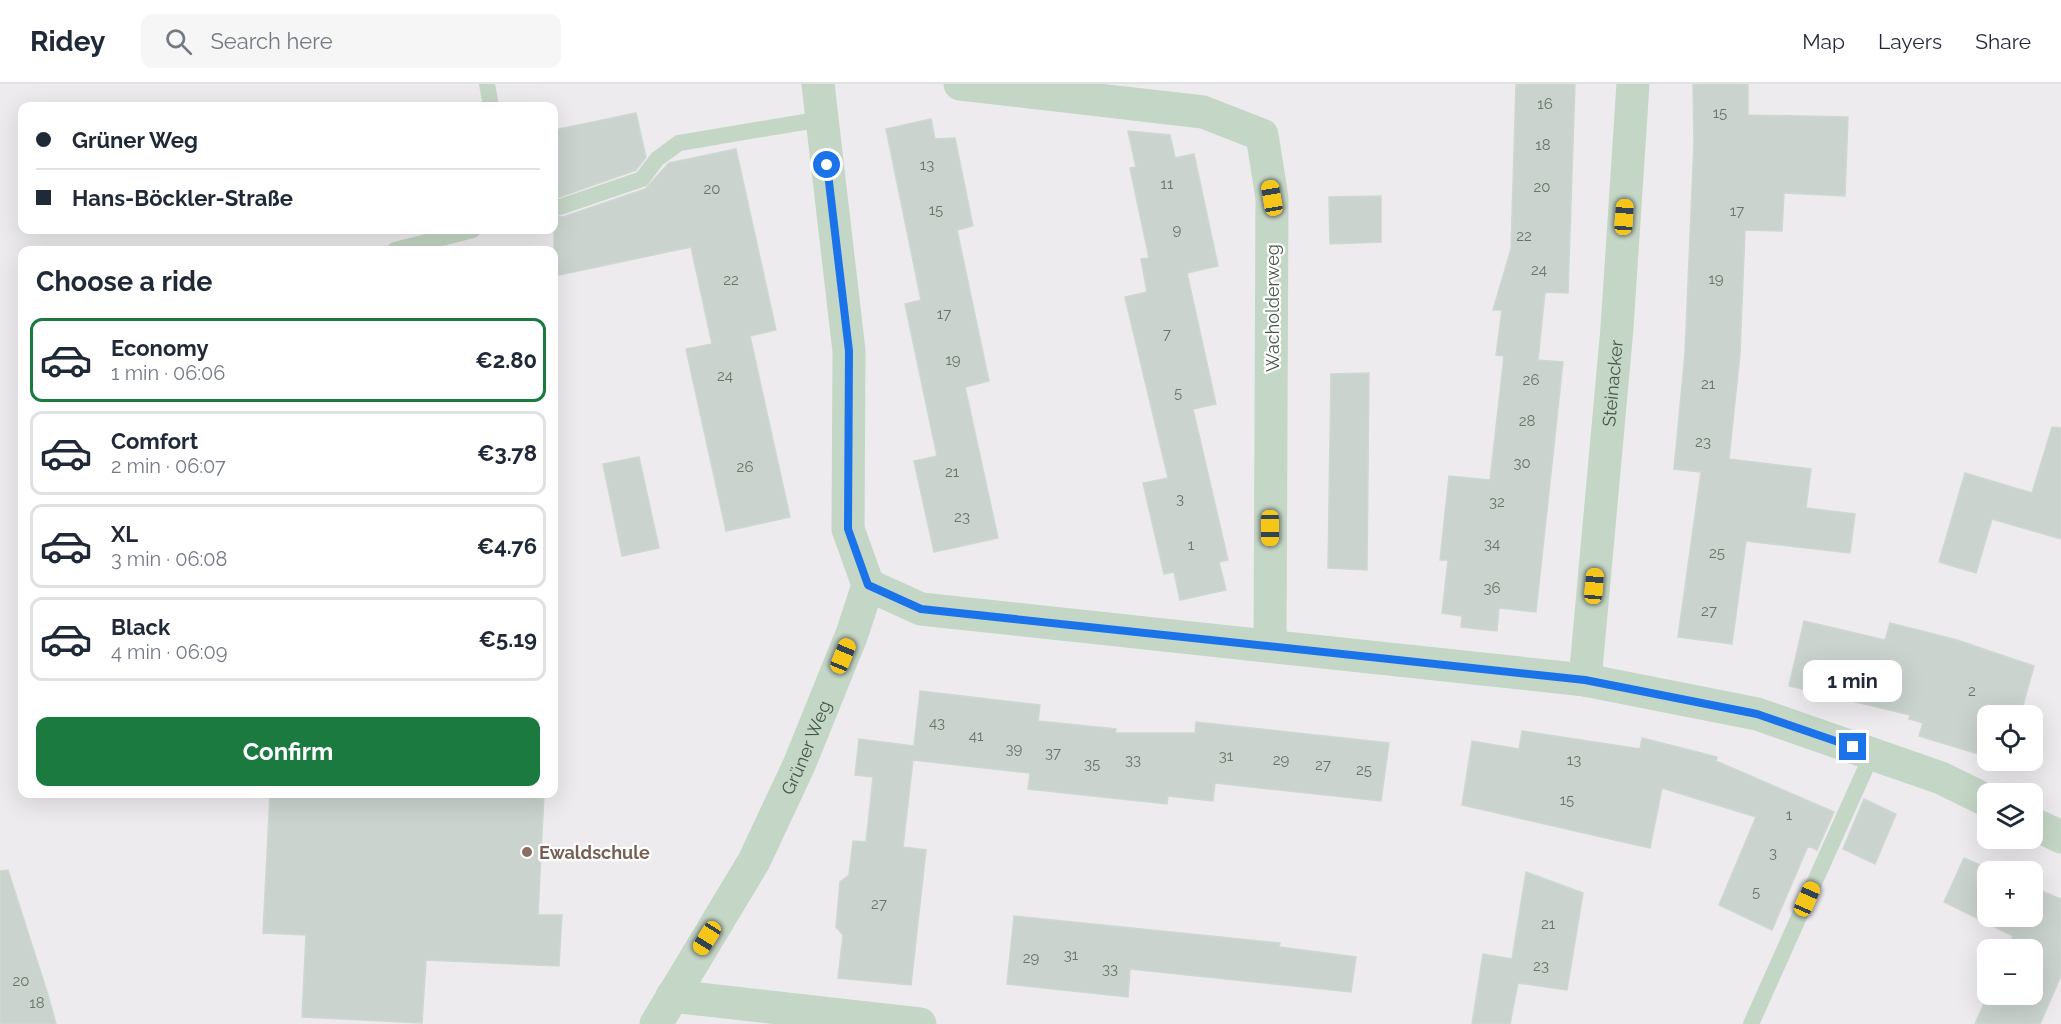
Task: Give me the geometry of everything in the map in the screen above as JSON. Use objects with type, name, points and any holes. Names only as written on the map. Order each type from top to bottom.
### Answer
[{"type":"street","points":[[818,84],[849,351],[848,529],[868,585],[921,609],[1585,680],[1757,714],[1941,778],[1977,796]]},
{"type":"street","name":"Wacholderweg","points":[[960,84],[1203,112],[1262,135],[1272,198],[1270,645]]},
{"type":"street","name":"Steinacker","points":[[1585,680],[1617,328],[1633,84]]},
{"type":"street","name":"Grüner Weg","points":[[868,585],[852,634],[799,765],[754,861],[664,1010],[920,1024]]},
{"type":"street","points":[[2043,828],[2061,837]]},
{"type":"lane","points":[[487,84],[490,102]]},
{"type":"lane","points":[[560,207],[642,179],[657,159],[679,143],[822,119]]},
{"type":"lane","points":[[411,246],[458,234]]},
{"type":"lane","points":[[1751,1024],[1872,754]]},
{"type":"building","points":[[1516,84],[1575,84],[1568,293],[1545,292],[1538,360],[1563,362],[1536,612],[1499,608],[1497,631],[1461,627],[1462,616],[1442,613],[1448,560],[1440,560],[1449,476],[1490,480],[1504,356],[1496,355],[1502,310],[1493,310],[1511,249]]},
{"type":"building","points":[[1693,84],[1748,84],[1748,115],[1848,117],[1845,196],[1784,193],[1782,231],[1745,230],[1740,354],[1729,459],[1811,469],[1806,508],[1855,514],[1850,553],[1746,541],[1732,644],[1678,637],[1701,472],[1674,469],[1685,353],[1694,142]]},
{"type":"building","points":[[636,113],[646,157],[636,170],[558,198],[558,129]]},
{"type":"building","points":[[931,119],[935,139],[955,138],[973,226],[957,230],[989,381],[965,387],[998,538],[934,552],[914,461],[937,456],[905,304],[921,300],[886,129]]},
{"type":"building","points":[[1128,131],[1170,135],[1175,158],[1194,154],[1218,266],[1187,273],[1216,404],[1193,409],[1228,560],[1219,562],[1226,590],[1180,600],[1174,572],[1164,574],[1143,483],[1168,478],[1125,297],[1147,292],[1141,259],[1149,258],[1130,168],[1136,167]]},
{"type":"building","points":[[736,149],[776,330],[750,336],[790,517],[726,531],[686,349],[712,344],[691,247],[558,275],[558,246],[554,246],[554,234],[558,234],[558,216],[563,217],[645,189],[669,163]]},
{"type":"building","points":[[1381,196],[1381,242],[1330,244],[1329,197]]},
{"type":"building","points":[[1369,373],[1367,570],[1328,568],[1331,374]]},
{"type":"building","points":[[2052,427],[2061,428],[2061,539],[1992,519],[1976,573],[1939,562],[1965,473],[2032,493]]},
{"type":"building","points":[[639,457],[659,548],[622,556],[603,464]]},
{"type":"building","points":[[1804,621],[1885,640],[1890,623],[1957,640],[2034,666],[2023,705],[1977,705],[1977,754],[1919,736],[1923,723],[1909,719],[1910,715],[1789,686]]},
{"type":"building","points":[[920,691],[1040,705],[1038,721],[1116,729],[1115,733],[1195,733],[1196,722],[1389,743],[1381,801],[1215,783],[1213,801],[1168,796],[1167,804],[1028,789],[1030,773],[913,760],[903,847],[926,850],[911,985],[838,978],[843,935],[836,927],[840,882],[849,875],[853,841],[866,842],[873,777],[855,775],[859,739],[914,746]]},
{"type":"building","points":[[1522,731],[1640,749],[1642,738],[1717,757],[1716,761],[1834,812],[1817,850],[1808,846],[1772,930],[1719,905],[1756,817],[1662,788],[1650,848],[1462,805],[1472,741],[1519,749]]},
{"type":"building","points":[[270,798],[544,798],[538,915],[562,915],[559,966],[426,960],[422,1023],[302,1017],[306,935],[263,933]]},
{"type":"building","points":[[1864,799],[1896,814],[1875,864],[1843,849]]},
{"type":"building","points":[[1964,858],[1977,864],[1977,918],[1944,902]]},
{"type":"building","points":[[8,870],[56,1024],[0,1024],[0,871]]},
{"type":"building","points":[[1526,872],[1583,893],[1567,990],[1518,983],[1510,1024],[1472,1024],[1483,954],[1512,959]]},
{"type":"building","points":[[2043,892],[2061,899],[2061,976],[2040,1024],[1975,1024],[1983,1005],[2043,1005],[2043,939],[2012,939],[2013,936],[1995,927],[2043,927]]},
{"type":"building","points":[[1014,916],[1280,943],[1279,947],[1356,957],[1351,992],[1130,969],[1128,997],[1007,984]]},
{"type":"place","name":"Ewaldschule","points":[[527,852]]},
{"type":"route","points":[[827,165],[849,351],[848,529],[868,585],[921,609],[1585,680],[1757,714],[1853,747]]}]
